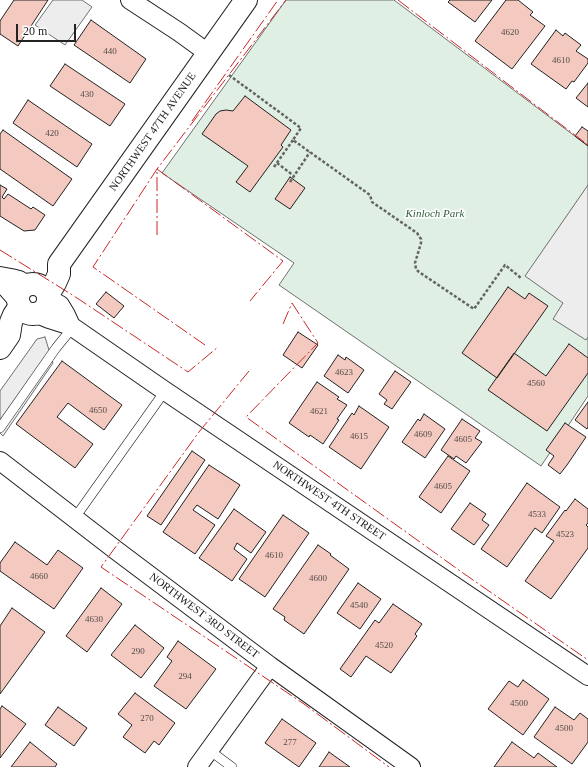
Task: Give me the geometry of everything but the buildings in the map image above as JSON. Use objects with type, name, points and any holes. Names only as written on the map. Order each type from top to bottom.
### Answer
[{"type":"street","points":[[130,0],[208,53]]},
{"type":"street","name":"NORTHWEST 47TH AVENUE","points":[[5,341],[26,325],[43,272],[52,266],[59,264],[246,0]]},
{"type":"street","name":"NORTHWEST 4TH STREET","points":[[33,300],[60,306],[72,326],[165,391],[588,676]]},
{"type":"street","name":"NORTHWEST 3RD STREET","points":[[0,461],[74,519],[270,666],[411,767]]},
{"type":"street","points":[[197,767],[270,666]]},
{"type":"lane","points":[[0,428],[72,326]]},
{"type":"lane","points":[[74,519],[165,391]]},
{"type":"lane","points":[[209,750],[232,767]]},
{"type":"path","points":[[230,76],[301,128],[274,167]]},
{"type":"path","points":[[293,140],[370,195],[372,202],[418,233],[422,243],[415,260],[415,266],[418,272],[474,309],[505,265],[522,278]]},
{"type":"path","points":[[290,182],[310,152]]},
{"type":"path","points":[[277,163],[294,176]]},
{"type":"green space","name":"Kinloch Park","points":[[286,0],[394,0],[588,146],[588,396],[541,466],[279,285],[294,263],[162,173]]},
{"type":"shaded area","points":[[53,0],[82,0],[92,7],[65,45],[35,25]]},
{"type":"shaded area","points":[[588,185],[588,337],[586,340],[553,319],[563,303],[525,276]]},
{"type":"shaded area","points":[[45,337],[53,363],[3,436],[0,433],[0,391],[37,339]]},
{"type":"power","points":[[192,121],[278,0]]},
{"type":"power","points":[[205,345],[93,267],[157,169],[286,0]]},
{"type":"power","points":[[398,0],[588,145]]},
{"type":"power","points":[[158,168],[157,169],[283,261],[250,301]]},
{"type":"power","points":[[157,169],[157,235]]},
{"type":"power","points":[[0,250],[74,296],[188,372],[218,347]]},
{"type":"power","points":[[283,324],[292,303],[318,343],[246,417],[463,573],[588,660]]},
{"type":"power","points":[[249,371],[199,432],[101,567],[304,704],[389,767]]}]
